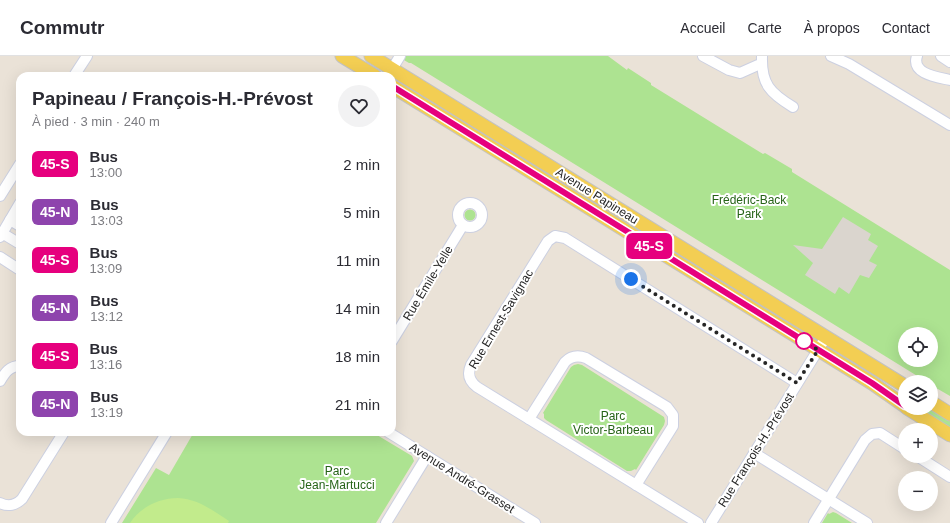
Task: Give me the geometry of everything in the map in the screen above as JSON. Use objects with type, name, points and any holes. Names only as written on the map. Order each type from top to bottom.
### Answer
[{"type":"main road","points":[[342,56],[368,72]]},
{"type":"main road","name":"Avenue Papineau","points":[[371,56],[390,72]]},
{"type":"main road","name":"Avenue Papineau","points":[[396,76],[898,382]]},
{"type":"main road","name":"Avenue Papineau","points":[[396,88],[881,389],[898,401]]},
{"type":"main road","points":[[938,406],[950,414]]},
{"type":"main road","points":[[919,415],[950,435]]},
{"type":"street","points":[[77,72],[87,56]]},
{"type":"street","points":[[390,72],[400,56]]},
{"type":"street","points":[[703,56],[729,70],[740,73],[758,65],[762,60]]},
{"type":"street","points":[[831,56],[849,64],[950,125]]},
{"type":"street","points":[[917,56],[916,62],[920,70],[929,75],[950,80]]},
{"type":"street","points":[[941,56],[950,62]]},
{"type":"street","points":[[762,60],[764,77],[768,87],[778,97],[793,107]]},
{"type":"street","points":[[0,196],[16,173]]},
{"type":"street","points":[[16,210],[1,235],[16,242]]},
{"type":"street","points":[[10,220],[16,224]]},
{"type":"street","name":"Rue Émile-Yelle","points":[[396,334],[463,225]]},
{"type":"street","name":"Rue Ernest-Savignac","points":[[698,523],[474,385],[470,379],[469,372],[473,362],[547,243],[555,236],[560,236],[567,239],[797,383]]},
{"type":"street","points":[[0,257],[16,267]]},
{"type":"street","name":"Rue François-H.-Prévost","points":[[710,523],[826,337]]},
{"type":"street","points":[[529,419],[565,362],[576,356],[586,358],[666,407],[673,415],[673,426],[636,486]]},
{"type":"street","points":[[0,381],[9,369],[16,366]]},
{"type":"street","points":[[814,523],[865,440],[870,435],[874,433],[882,434],[898,444]]},
{"type":"street","points":[[0,503],[10,505],[18,503],[22,499],[61,436]]},
{"type":"street","points":[[111,523],[165,436]]},
{"type":"street","name":"Avenue André-Grasset","points":[[394,436],[535,523]]},
{"type":"street","points":[[754,453],[868,523]]},
{"type":"street","points":[[386,523],[427,456]]},
{"type":"street","points":[[928,463],[950,477]]},
{"type":"green space","name":"Frédéric-Back Park","points":[[397,56],[608,56],[627,70],[628,68],[651,83],[651,85],[763,154],[765,153],[792,169],[792,172],[950,270],[950,396],[938,389],[938,375],[916,375],[903,367],[938,367],[938,327],[898,327],[898,364],[411,63]]},
{"type":"green space","points":[[461,121],[476,128],[814,335],[811,340]]},
{"type":"green space","points":[[470,209],[474,211],[476,215],[474,219],[470,221],[466,219],[464,215],[466,211]]},
{"type":"green space","name":"Parc Victor-Barbeau","points":[[578,364],[582,365],[664,417],[664,425],[636,470],[627,471],[544,418],[543,413],[571,367]]},
{"type":"green space","points":[[938,413],[950,420],[950,428],[929,415],[938,415]]},
{"type":"green space","name":"Parc Jean-Martucci","points":[[192,436],[379,436],[412,456],[414,461],[376,523],[122,523],[156,468],[169,475]]},
{"type":"green space","points":[[171,498],[192,500],[211,509],[229,521],[228,523],[130,523],[139,512],[151,504]]},
{"type":"green space","points":[[833,512],[852,523],[822,523],[828,513]]},
{"type":"shaded area","points":[[843,217],[871,234],[868,240],[878,246],[869,261],[877,265],[869,278],[860,275],[849,294],[839,287],[835,294],[805,275],[813,263],[793,245],[822,249]]},
{"type":"bus line","name":"45-S","points":[[396,88],[872,383],[898,401]]},
{"type":"route","points":[[631,279],[797,383],[818,350],[799,338],[804,341]]}]
